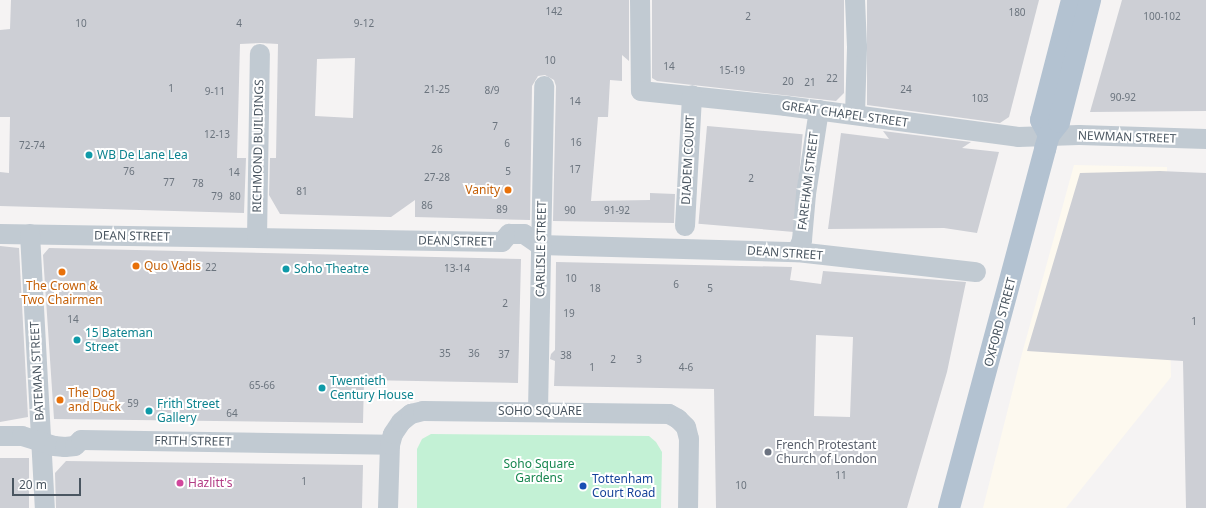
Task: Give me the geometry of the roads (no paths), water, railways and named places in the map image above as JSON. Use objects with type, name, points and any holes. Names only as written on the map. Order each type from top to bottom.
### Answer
[{"type":"main road","points":[[1049,135],[1041,120],[1072,0]]},
{"type":"main road","name":"OXFORD STREET","points":[[949,508],[1049,135],[1059,122],[1090,0]]},
{"type":"street","name":"GREAT CHAPEL STREET","points":[[640,0],[641,91],[692,95],[819,110],[1002,136],[1049,135]]},
{"type":"street","points":[[855,0],[857,46],[855,115]]},
{"type":"street","name":"RICHMOND BUILDINGS","points":[[257,238],[260,54]]},
{"type":"street","name":"CARLISLE STREET","points":[[538,412],[544,86]]},
{"type":"street","name":"DIADEM COURT","points":[[685,226],[692,95]]},
{"type":"street","name":"FAREHAM STREET","points":[[797,252],[802,240],[806,194],[819,110]]},
{"type":"street","name":"NEWMAN STREET","points":[[1049,135],[1206,139]]},
{"type":"street","name":"DEAN STREET","points":[[0,234],[502,242],[509,234],[524,234],[540,244],[797,252],[976,272]]},
{"type":"street","name":"BATEMAN STREET","points":[[30,234],[40,442],[45,508]]},
{"type":"street","name":"SOHO SQUARE","points":[[388,508],[390,445],[401,422],[411,414],[423,410],[658,412],[678,419],[686,427],[689,439],[688,508]]},
{"type":"street","name":"FRITH STREET","points":[[0,436],[22,436],[40,442],[65,446],[75,446],[81,440],[390,445]]},
{"type":"place","name":"WB De Lane Lea","points":[[89,155]]},
{"type":"place","name":"Vanity","points":[[508,190]]},
{"type":"place","name":"Quo Vadis","points":[[136,266]]},
{"type":"place","name":"Soho Theatre","points":[[286,269]]},
{"type":"place","name":"The Crown & Two Chairmen","points":[[62,272]]},
{"type":"place","name":"15 Bateman Street","points":[[77,340]]},
{"type":"place","name":"Twentieth Century House","points":[[322,388]]},
{"type":"place","name":"The Dog and Duck","points":[[60,400]]},
{"type":"place","name":"Frith Street Gallery","points":[[149,411]]},
{"type":"place","name":"French Protestant Church of London","points":[[768,452]]},
{"type":"place","name":"Hazlitt's","points":[[180,483]]},
{"type":"place","name":"Tottenham Court Road","points":[[583,486]]},
{"type":"park label","name":"Soho Square Gardens","points":[[539,471]]}]
